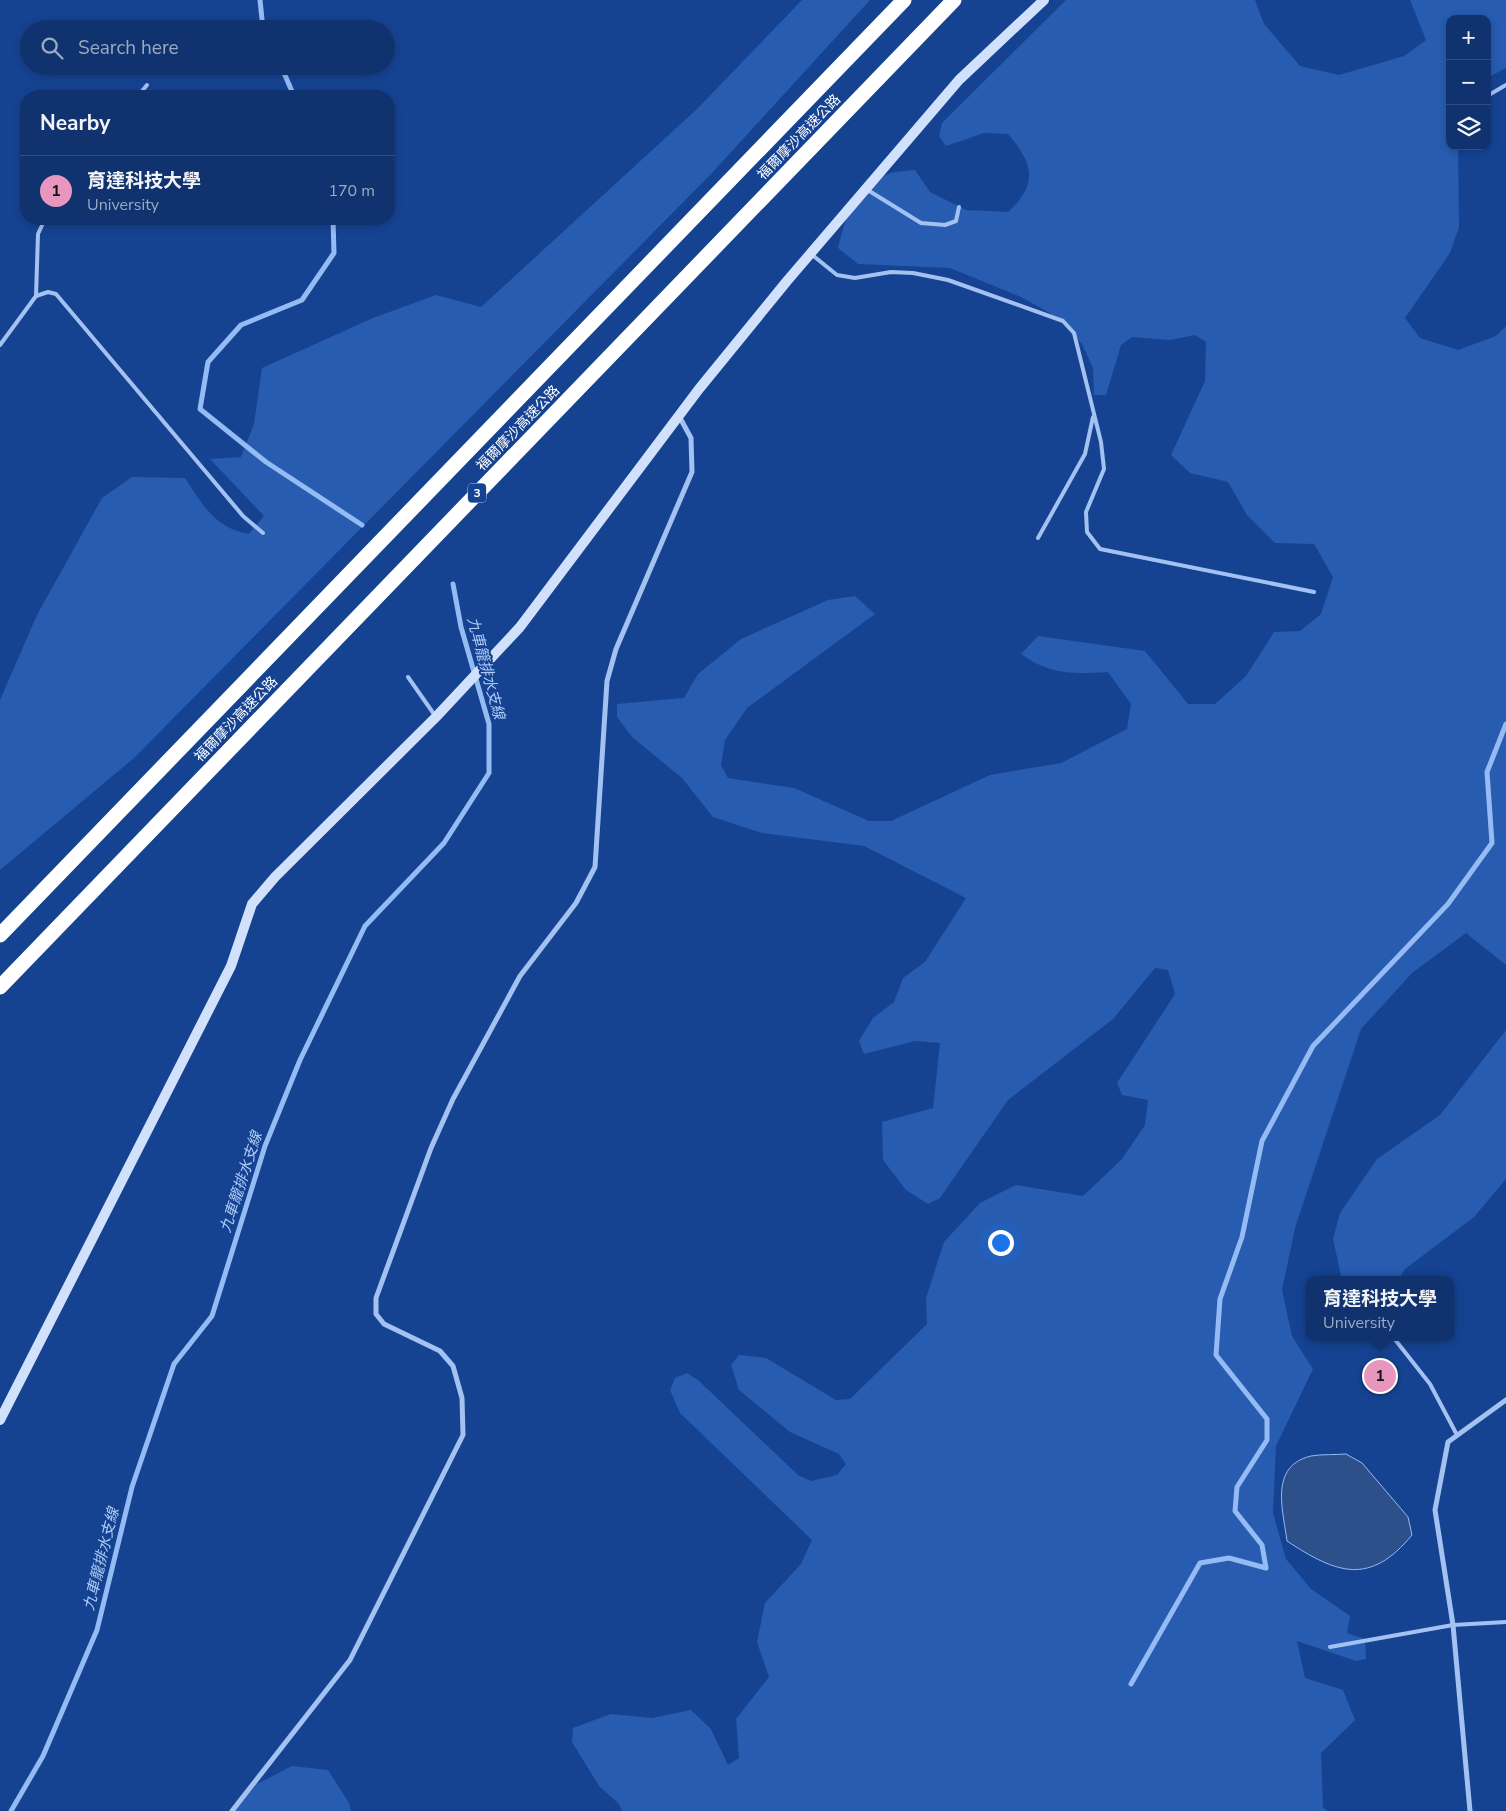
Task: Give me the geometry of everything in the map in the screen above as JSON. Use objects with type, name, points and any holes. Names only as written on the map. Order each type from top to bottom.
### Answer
[{"type":"highway","name":"福爾摩沙高速公路","points":[[0,935],[904,0]]},
{"type":"highway","name":"福爾摩沙高速公路","points":[[0,987],[954,0]]},
{"type":"street","points":[[0,1420],[232,966],[252,904],[275,877],[436,716],[520,627],[678,416],[810,254],[959,80],[1044,0]]},
{"type":"street","points":[[232,1811],[350,1660],[463,1435],[462,1398],[453,1366],[440,1351],[384,1324],[376,1314],[376,1298],[431,1148],[453,1099],[520,976],[576,903],[595,867],[607,681],[616,649],[692,472],[691,438],[678,416]]},
{"type":"street","points":[[1470,1811],[1453,1625],[1435,1510],[1448,1442],[1506,1400]]},
{"type":"lane","points":[[142,90],[146,85]]},
{"type":"lane","points":[[1491,94],[1506,85]]},
{"type":"lane","points":[[866,189],[922,223],[945,225],[956,221],[959,207]]},
{"type":"lane","points":[[0,345],[36,296],[38,234],[42,225]]},
{"type":"lane","points":[[810,254],[837,275],[855,278],[898,272],[939,279],[1063,321],[1074,333],[1101,442],[1104,470],[1086,512],[1087,532],[1100,549],[1314,592]]},
{"type":"lane","points":[[36,296],[48,292],[56,294],[243,516],[263,533]]},
{"type":"lane","points":[[1038,538],[1085,454],[1094,414]]},
{"type":"lane","points":[[408,677],[436,716]]},
{"type":"lane","points":[[1396,1341],[1430,1384],[1457,1435]]},
{"type":"lane","points":[[1330,1647],[1453,1625],[1506,1622]]},
{"type":"shaded area","points":[[802,0],[870,0],[712,173],[134,758],[0,870],[0,700],[37,615],[102,498],[132,477],[185,478],[204,506],[219,521],[227,527],[249,534],[264,516],[210,459],[241,457],[254,424],[262,368],[373,318],[436,295],[481,307],[697,109]]},
{"type":"shaded area","points":[[1066,0],[1255,0],[1264,24],[1300,66],[1339,75],[1404,56],[1426,40],[1410,0],[1506,0],[1506,68],[1491,76],[1491,15],[1446,15],[1446,150],[1458,150],[1459,227],[1450,253],[1405,318],[1420,338],[1458,350],[1496,336],[1506,326],[1506,965],[1466,933],[1412,973],[1361,1029],[1295,1228],[1282,1290],[1292,1336],[1313,1369],[1276,1446],[1273,1513],[1286,1559],[1311,1589],[1350,1616],[1347,1633],[1365,1639],[1366,1659],[1356,1661],[1297,1641],[1305,1678],[1343,1690],[1355,1720],[1321,1753],[1323,1808],[1328,1811],[622,1811],[619,1804],[599,1786],[572,1742],[573,1728],[611,1714],[652,1718],[691,1710],[711,1729],[728,1765],[739,1758],[736,1719],[769,1677],[757,1642],[765,1603],[801,1564],[812,1540],[680,1413],[670,1390],[675,1378],[687,1373],[698,1380],[798,1475],[811,1481],[837,1475],[846,1464],[839,1454],[790,1432],[739,1390],[731,1365],[739,1355],[766,1358],[836,1400],[850,1399],[927,1324],[926,1298],[944,1242],[980,1203],[1016,1185],[1083,1196],[1122,1159],[1145,1125],[1148,1100],[1122,1095],[1117,1083],[1175,994],[1168,970],[1155,968],[1113,1019],[1008,1100],[940,1198],[928,1204],[906,1190],[883,1160],[882,1122],[933,1108],[940,1043],[915,1041],[864,1054],[859,1041],[873,1018],[894,1002],[903,978],[925,962],[966,898],[864,846],[762,833],[713,817],[682,778],[632,737],[617,717],[617,704],[684,698],[698,674],[741,639],[828,600],[855,596],[875,614],[747,708],[725,740],[721,765],[728,778],[794,788],[869,821],[891,821],[990,775],[1061,763],[1127,729],[1131,704],[1108,672],[1063,672],[1032,661],[1021,654],[1038,636],[1145,651],[1188,704],[1215,704],[1246,676],[1274,632],[1300,631],[1321,614],[1333,577],[1314,544],[1275,543],[1247,515],[1228,482],[1190,473],[1171,455],[1205,381],[1206,342],[1195,335],[1170,340],[1132,337],[1121,345],[1106,395],[1094,395],[1093,368],[1082,344],[1055,316],[1021,297],[950,268],[858,264],[838,248],[848,214],[859,195],[876,179],[891,173],[915,170],[930,192],[966,210],[1008,212],[1018,202],[1025,192],[1029,173],[1023,154],[1008,134],[984,133],[946,146],[939,136],[942,123]]},
{"type":"shaded area","points":[[1506,1030],[1506,1179],[1474,1217],[1405,1269],[1401,1276],[1341,1276],[1333,1239],[1340,1213],[1377,1159],[1440,1115]]},
{"type":"shaded area","points":[[1346,1454],[1362,1463],[1408,1517],[1412,1535],[1397,1551],[1382,1562],[1367,1568],[1352,1570],[1322,1561],[1287,1541],[1282,1503],[1284,1479],[1289,1469],[1298,1461],[1311,1456]]},
{"type":"shaded area","points":[[292,1766],[328,1770],[349,1803],[351,1811],[233,1811],[257,1784]]},
{"type":"waterway","name":"九車籠排水支線","points":[[260,0],[262,20]]},
{"type":"waterway","name":"九車籠排水支線","points":[[285,75],[291,90]]},
{"type":"waterway","name":"九車籠排水支線","points":[[333,225],[334,253],[302,300],[241,325],[208,362],[200,409],[266,462],[362,525]]},
{"type":"waterway","name":"九車籠排水支線","points":[[11,1811],[43,1756],[97,1630],[132,1487],[174,1364],[212,1316],[265,1146],[300,1060],[365,926],[444,843],[489,773],[489,724],[461,627],[453,584]]},
{"type":"waterway","points":[[1131,1684],[1200,1563],[1229,1558],[1266,1568],[1262,1545],[1235,1511],[1237,1487],[1267,1440],[1267,1419],[1216,1355],[1220,1299],[1242,1237],[1262,1141],[1313,1046],[1448,904],[1492,843],[1487,772],[1506,724]]},
{"type":"place","name":"育達科技大學","points":[[1380,1376]]}]
